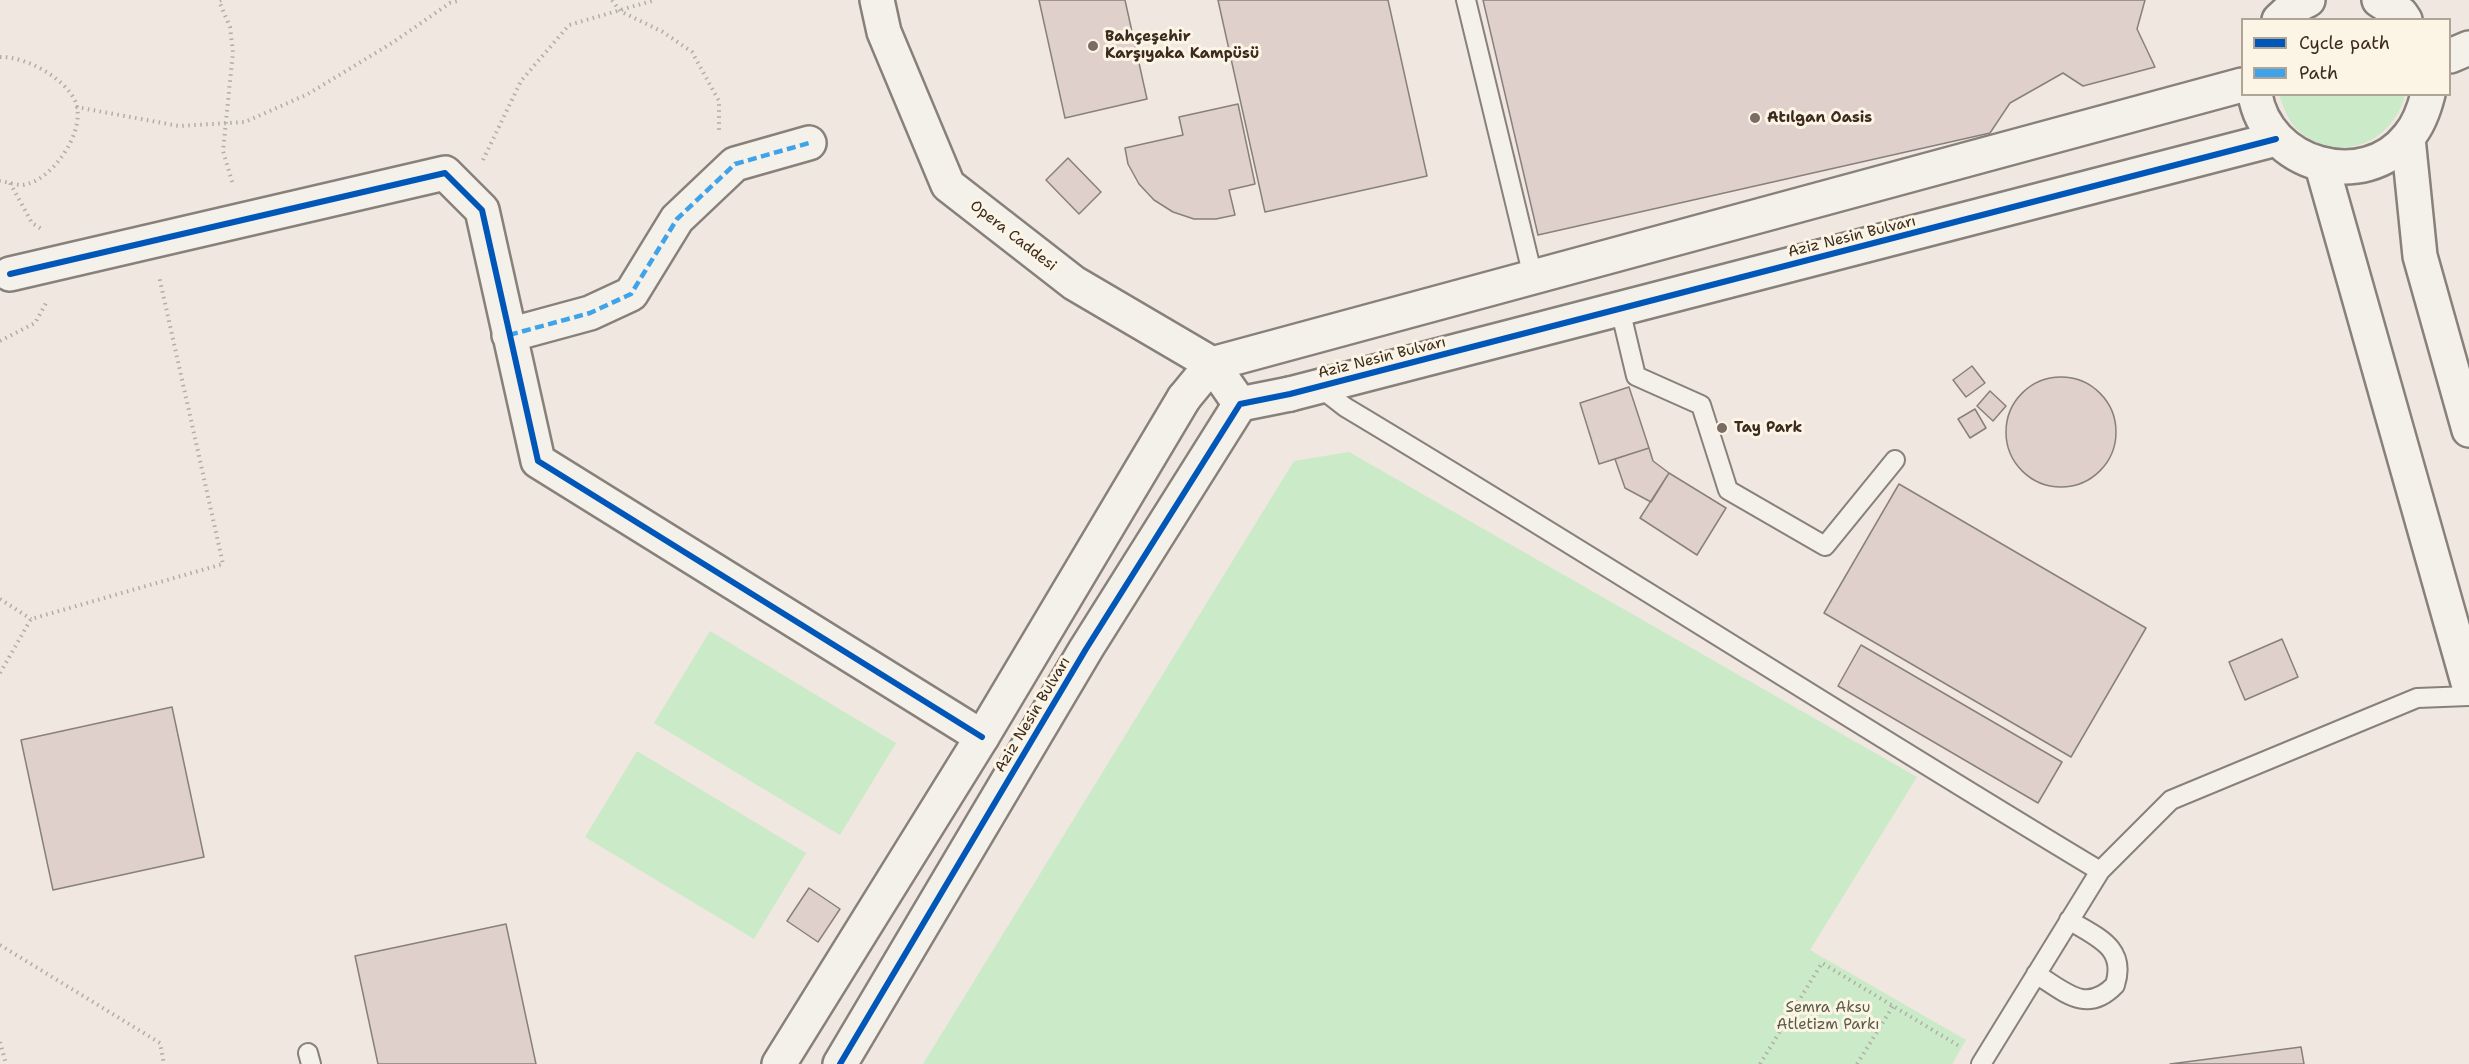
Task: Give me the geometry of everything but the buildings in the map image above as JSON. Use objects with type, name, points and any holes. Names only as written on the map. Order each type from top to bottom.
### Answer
[{"type":"street","name":"Opera Caddesi","points":[[877,0],[884,32],[948,185],[1074,283],[1212,364]]},
{"type":"street","points":[[2281,18],[2293,7],[2308,0]]},
{"type":"street","points":[[2379,0],[2402,18]]},
{"type":"street","points":[[2451,56],[2469,48]]},
{"type":"street","points":[[780,1064],[982,737],[1184,398],[1212,364],[2241,85]]},
{"type":"street","points":[[2256,96],[2264,122],[2276,140],[2297,157],[2322,166],[2346,168],[2369,163],[2390,153],[2408,138],[2422,116],[2427,96]]},
{"type":"street","points":[[2408,138],[2420,256],[2463,388],[2469,430]]},
{"type":"street","name":"Aziz Nesin Bulvarı","points":[[840,1064],[1086,649],[1240,404],[1304,390],[2276,140]]},
{"type":"street","points":[[509,334],[590,313],[632,294],[677,219],[735,164],[809,143]]},
{"type":"street","points":[[2322,166],[2469,686]]},
{"type":"street","points":[[10,274],[445,173],[482,210],[538,461],[982,737]]},
{"type":"street","points":[[1212,364],[1240,404]]},
{"type":"lane","points":[[1466,0],[1533,277]]},
{"type":"lane","points":[[1620,309],[1636,376],[1701,405],[1728,490],[1826,546],[1895,460]]},
{"type":"lane","points":[[1304,390],[1345,407],[1502,501],[1937,773],[2100,872]]},
{"type":"lane","points":[[1974,1058],[2036,974],[2100,872],[2171,800],[2417,698],[2469,696]]},
{"type":"lane","points":[[2036,974],[2075,998],[2086,1001],[2097,999],[2115,985],[2119,965],[2115,953],[2104,942],[2069,921]]},
{"type":"path","points":[[221,0],[219,2],[230,27],[233,52],[223,151],[243,220]]},
{"type":"path","points":[[76,107],[179,126],[245,122],[308,94],[392,43],[450,3],[461,0]]},
{"type":"path","points":[[612,0],[620,11],[663,32],[692,52],[719,101],[720,146],[711,186]]},
{"type":"path","points":[[466,195],[521,81],[569,25],[655,0]]},
{"type":"path","points":[[0,57],[16,58],[44,70],[63,86],[76,103],[77,115],[74,132],[54,168],[39,179],[22,185],[0,181]]},
{"type":"path","points":[[9,183],[32,223],[87,256]]},
{"type":"path","points":[[0,673],[31,619],[223,564],[151,242]]},
{"type":"path","points":[[0,341],[35,322],[49,299],[55,264]]},
{"type":"path","points":[[0,599],[31,619]]},
{"type":"path","points":[[0,945],[160,1043],[164,1064]]},
{"type":"path","points":[[1760,1064],[1822,963],[1974,1058]]},
{"type":"path","points":[[1857,1064],[1893,1006]]},
{"type":"path","points":[[0,1042],[6,1064]]},
{"type":"green space","points":[[2280,96],[2405,96],[2399,112],[2389,126],[2362,144],[2347,147],[2331,146],[2315,141],[2295,127]]},
{"type":"green space","name":"Semra Aksu Atletizm Parkı","points":[[1349,452],[1917,777],[1810,950],[1966,1040],[1952,1064],[923,1064],[1294,461]]},
{"type":"green space","points":[[710,631],[896,743],[840,835],[654,723]]},
{"type":"green space","points":[[637,751],[806,853],[754,939],[585,837]]},
{"type":"marked path","points":[[509,335],[590,313],[631,294],[677,219],[735,164],[809,143]]},
{"type":"cycle path","points":[[840,1064],[1086,649],[1240,404],[1290,394],[2276,139]]},
{"type":"cycle path","points":[[10,274],[445,173],[482,210],[538,461],[982,737]]},
{"type":"place","name":"Bahçeşehir Karşıyaka Kampüsü","points":[[1093,46]]},
{"type":"place","name":"Atılgan Oasis","points":[[1755,118]]},
{"type":"place","name":"Tay Park","points":[[1722,428]]}]
